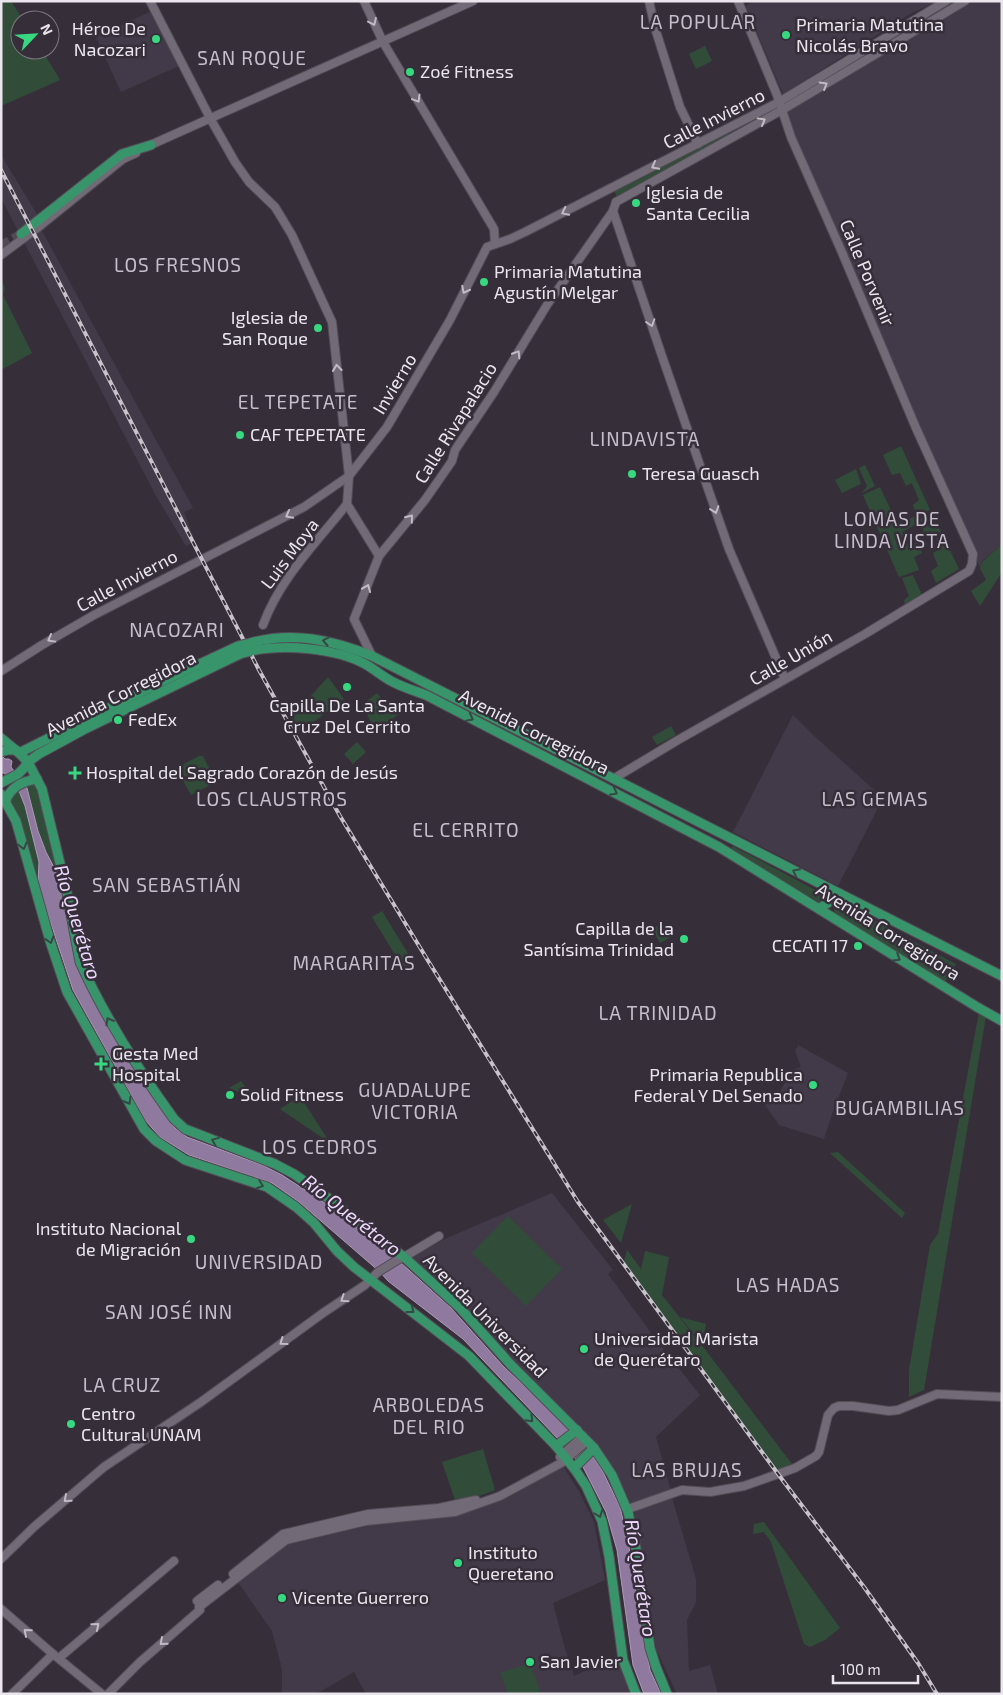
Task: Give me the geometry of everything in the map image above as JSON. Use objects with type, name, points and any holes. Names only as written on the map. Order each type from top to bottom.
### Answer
[{"type":"main road","points":[[21,234],[122,154],[151,145]]},
{"type":"main road","name":"Avenida Corregidora","points":[[2,783],[18,774],[39,754],[250,642],[276,637],[300,637],[342,644],[400,670],[1002,976]]},
{"type":"main road","name":"Avenida Corregidora","points":[[18,752],[233,652],[278,647],[326,651],[345,656],[364,664],[392,681],[426,695],[719,847],[1002,1021]]},
{"type":"main road","points":[[392,681],[392,675],[400,670]]},
{"type":"main road","points":[[1,738],[18,752]]},
{"type":"main road","points":[[3,751],[18,752]]},
{"type":"main road","name":"Avenida Universidad","points":[[18,752],[43,795],[66,888],[80,962],[122,1044],[174,1119],[186,1129],[276,1164],[328,1198],[461,1309],[511,1365],[584,1440],[612,1476],[628,1509],[635,1542],[650,1648],[667,1694]]},
{"type":"main road","points":[[34,779],[18,785],[6,795],[16,821],[47,933],[67,992],[144,1129],[156,1141],[185,1160],[274,1190],[296,1206],[314,1223],[337,1251],[469,1356],[558,1445],[570,1459],[590,1494],[602,1521],[624,1660],[636,1694]]},
{"type":"main road","points":[[820,909],[840,894]]},
{"type":"main road","points":[[558,1445],[584,1440]]},
{"type":"main road","points":[[570,1459],[584,1440]]},
{"type":"street","points":[[150,1],[210,118],[235,162],[249,182],[275,207],[292,235],[332,322],[349,476],[348,504],[379,556]]},
{"type":"street","points":[[364,1],[383,42],[494,229],[491,245]]},
{"type":"street","points":[[1,255],[123,159],[210,118],[473,1]]},
{"type":"street","points":[[649,1],[655,28],[680,107],[698,144]]},
{"type":"street","name":"Calle Porvenir","points":[[738,1],[791,137],[916,428],[973,554]]},
{"type":"street","name":"Calle Invierno","points":[[616,202],[732,137],[946,1]]},
{"type":"street","name":"Calle Invierno","points":[[491,245],[510,239],[727,129],[780,106],[965,1]]},
{"type":"street","points":[[727,129],[732,137]]},
{"type":"street","points":[[608,190],[616,202]]},
{"type":"street","name":"Calle Rivapalacio","points":[[372,656],[354,619],[379,556],[425,500],[452,461],[455,450],[494,392],[548,305],[613,210],[616,202]]},
{"type":"street","points":[[613,210],[729,549],[785,679]]},
{"type":"street","name":"Invierno","points":[[270,525],[304,507],[349,476],[387,427],[450,320],[491,245]]},
{"type":"street","name":"Luis Moya","points":[[263,625],[269,607],[284,582],[348,504]]},
{"type":"street","name":"Calle Invierno","points":[[1,670],[42,644],[94,615],[270,525]]},
{"type":"street","name":"Calle Unión","points":[[613,779],[969,571],[973,554]]},
{"type":"street","points":[[1,1559],[35,1526],[104,1467],[201,1402],[322,1313],[372,1280],[378,1272],[439,1236]]},
{"type":"street","points":[[628,1509],[682,1490],[710,1492],[744,1486],[782,1474],[805,1463],[819,1452],[828,1415],[839,1406],[889,1411],[898,1410],[937,1394],[1002,1397]]},
{"type":"street","points":[[108,1694],[199,1606],[286,1540],[366,1521],[455,1512],[500,1496],[570,1459],[584,1440]]},
{"type":"street","points":[[12,1694],[174,1561]]},
{"type":"street","points":[[1,1609],[102,1694]]},
{"type":"shaded area","points":[[753,1],[938,1],[910,14],[783,94],[746,6]]},
{"type":"shaded area","points":[[965,1],[1002,1],[1002,544],[982,561],[980,568],[782,110]]},
{"type":"shaded area","points":[[150,12],[179,66],[121,92],[96,37]]},
{"type":"shaded area","points":[[1,155],[38,216],[37,220],[42,231],[193,508],[184,512],[195,541],[186,546],[156,496],[1,198]]},
{"type":"shaded area","points":[[793,715],[883,798],[838,886],[733,832]]},
{"type":"shaded area","points":[[1,755],[5,759],[12,761],[11,767],[27,788],[38,831],[59,877],[77,963],[92,997],[125,1056],[175,1128],[187,1137],[262,1165],[282,1175],[325,1203],[390,1253],[451,1308],[504,1367],[570,1429],[592,1455],[602,1470],[620,1507],[628,1541],[650,1670],[661,1694],[644,1694],[633,1665],[617,1550],[606,1512],[583,1467],[559,1440],[463,1339],[388,1281],[299,1202],[272,1183],[189,1155],[160,1137],[145,1120],[73,990],[38,885],[39,862],[25,806],[19,791],[4,773],[1,773]]},
{"type":"shaded area","name":"Primaria Republica Federal Y Del Senado","points":[[798,1045],[848,1073],[824,1139],[779,1125],[765,1105],[771,1097],[777,1097],[792,1070],[801,1067],[795,1051]]},
{"type":"shaded area","name":"Universidad Marista de Querétaro","points":[[552,1193],[613,1270],[608,1274],[654,1337],[700,1395],[656,1437],[671,1491],[631,1504],[615,1471],[597,1445],[513,1361],[471,1312],[413,1261],[413,1256],[449,1237]]},
{"type":"shaded area","name":"Instituto Queretano","points":[[561,1463],[579,1491],[594,1522],[605,1580],[553,1603],[565,1649],[574,1676],[617,1657],[630,1694],[366,1694],[354,1672],[316,1694],[282,1694],[282,1669],[272,1631],[235,1578],[286,1540],[487,1501]]},
{"type":"shaded area","points":[[672,1498],[696,1579],[696,1602],[687,1620],[689,1671],[710,1665],[718,1694],[677,1694],[656,1649],[634,1511]]},
{"type":"green space","points":[[1,1],[11,1],[17,10],[10,10],[10,60],[48,60],[60,80],[1,106]]},
{"type":"green space","points":[[951,1],[965,1],[813,89],[810,86]]},
{"type":"green space","points":[[705,46],[712,61],[696,69],[689,54]]},
{"type":"green space","points":[[727,131],[730,137],[617,197],[614,191]]},
{"type":"green space","points":[[1,278],[5,288],[3,295],[32,353],[1,370]]},
{"type":"green space","points":[[901,446],[930,510],[918,516],[919,519],[932,513],[959,569],[936,583],[931,571],[938,566],[933,553],[941,548],[933,532],[925,535],[920,522],[902,532],[909,547],[917,542],[922,553],[914,557],[919,570],[899,577],[863,495],[880,487],[898,525],[917,515],[913,505],[919,500],[912,483],[906,486],[900,473],[892,475],[883,455]]},
{"type":"green space","points":[[865,465],[875,486],[862,493],[867,486],[859,468]]},
{"type":"green space","points":[[856,469],[861,484],[842,493],[835,480]]},
{"type":"green space","points":[[1002,544],[1002,572],[980,606],[971,591],[986,580],[980,568],[982,562]]},
{"type":"green space","points":[[913,575],[922,595],[905,605],[904,600],[909,596],[902,578]]},
{"type":"green space","points":[[328,677],[344,699],[308,728],[299,732],[291,718]]},
{"type":"green space","points":[[377,693],[390,709],[400,713],[376,732],[362,705]]},
{"type":"green space","points":[[671,726],[676,735],[657,745],[652,737]]},
{"type":"green space","points":[[357,742],[366,752],[353,764],[344,754]]},
{"type":"green space","points":[[199,756],[203,756],[216,782],[191,795],[176,768]]},
{"type":"green space","points":[[37,779],[62,873],[59,877],[40,834],[24,782]]},
{"type":"green space","points":[[16,787],[27,811],[36,846],[39,865],[38,885],[6,800]]},
{"type":"green space","points":[[733,846],[821,893],[820,903],[729,849]]},
{"type":"green space","points":[[843,904],[956,964],[945,982],[836,916],[834,910],[836,905]]},
{"type":"green space","points":[[382,911],[410,957],[405,971],[372,917]]},
{"type":"green space","points":[[663,923],[671,937],[660,943],[652,929]]},
{"type":"green space","points":[[979,1012],[986,1016],[924,1390],[909,1397],[909,1370],[930,1245],[938,1234]]},
{"type":"green space","points":[[241,1081],[256,1100],[229,1088]]},
{"type":"green space","points":[[300,1096],[330,1143],[280,1109]]},
{"type":"green space","points":[[838,1152],[905,1213],[902,1218],[830,1153]]},
{"type":"green space","points":[[632,1204],[621,1243],[603,1220]]},
{"type":"green space","points":[[508,1216],[562,1269],[526,1306],[472,1253]]},
{"type":"green space","points":[[627,1250],[641,1269],[645,1251],[669,1257],[662,1295],[795,1468],[777,1471],[774,1468],[623,1265]]},
{"type":"green space","points":[[680,1317],[706,1324],[702,1344]]},
{"type":"green space","points":[[483,1449],[495,1490],[456,1503],[442,1462]]},
{"type":"green space","points":[[764,1522],[840,1628],[825,1640],[810,1647],[804,1644],[771,1542],[764,1532],[753,1534],[754,1524]]},
{"type":"green space","points":[[530,1663],[541,1694],[508,1694],[500,1673]]},
{"type":"tunnel","points":[[1,244],[21,234]]},
{"type":"railway","points":[[1,170],[259,670],[340,816],[427,959],[578,1202],[784,1482],[864,1587],[918,1663],[937,1694]]},
{"type":"place","name":"Primaria Matutina Nicolás Bravo","points":[[786,35]]},
{"type":"place","name":"Héroe De Nacozari","points":[[156,39]]},
{"type":"place","name":"Zoé Fitness","points":[[410,72]]},
{"type":"place","name":"Iglesia de Santa Cecilia","points":[[636,203]]},
{"type":"place","name":"Primaria Matutina Agustín Melgar","points":[[484,282]]},
{"type":"place","name":"Iglesia de San Roque","points":[[318,328]]},
{"type":"place","name":"CAF TEPETATE","points":[[240,435]]},
{"type":"place","name":"Teresa Guasch","points":[[632,474]]},
{"type":"place","name":"Capilla De La Santa Cruz Del Cerrito","points":[[347,687]]},
{"type":"place","name":"FedEx","points":[[118,720]]},
{"type":"place","name":"Hospital del Sagrado Corazón de Jesús","points":[[75,773]]},
{"type":"place","name":"Capilla de la Santísima Trinidad","points":[[684,939]]},
{"type":"place","name":"CECATI 17","points":[[858,946]]},
{"type":"place","name":"Gesta Med Hospital","points":[[101,1064]]},
{"type":"place","name":"Primaria Republica Federal Y Del Senado","points":[[813,1085]]},
{"type":"place","name":"Solid Fitness","points":[[230,1095]]},
{"type":"place","name":"Instituto Nacional de Migración","points":[[191,1239]]},
{"type":"place","name":"Universidad Marista de Querétaro","points":[[584,1349]]},
{"type":"place","name":"Centro Cultural UNAM","points":[[71,1424]]},
{"type":"place","name":"Instituto Queretano","points":[[458,1563]]},
{"type":"place","name":"Vicente Guerrero","points":[[282,1598]]},
{"type":"place","name":"San Javier","points":[[530,1662]]},
{"type":"district","name":"LA POPULAR","points":[[698,22]]},
{"type":"district","name":"SAN ROQUE","points":[[252,58]]},
{"type":"district","name":"LOS FRESNOS","points":[[178,265]]},
{"type":"district","name":"EL TEPETATE","points":[[298,402]]},
{"type":"district","name":"LINDAVISTA","points":[[645,439]]},
{"type":"district","name":"LOMAS DE LINDA VISTA","points":[[892,530]]},
{"type":"district","name":"NACOZARI","points":[[177,630]]},
{"type":"district","name":"LOS CLAUSTROS","points":[[272,799]]},
{"type":"district","name":"LAS GEMAS","points":[[875,799]]},
{"type":"district","name":"EL CERRITO","points":[[466,830]]},
{"type":"district","name":"SAN SEBASTIÁN","points":[[167,885]]},
{"type":"district","name":"MARGARITAS","points":[[354,963]]},
{"type":"district","name":"LA TRINIDAD","points":[[658,1013]]},
{"type":"district","name":"GUADALUPE VICTORIA","points":[[415,1101]]},
{"type":"district","name":"BUGAMBILIAS","points":[[900,1108]]},
{"type":"district","name":"LOS CEDROS","points":[[320,1147]]},
{"type":"district","name":"UNIVERSIDAD","points":[[259,1262]]},
{"type":"district","name":"LAS HADAS","points":[[788,1285]]},
{"type":"district","name":"SAN JOSÉ INN","points":[[169,1312]]},
{"type":"district","name":"LA CRUZ","points":[[122,1385]]},
{"type":"district","name":"ARBOLEDAS DEL RIO","points":[[429,1416]]},
{"type":"district","name":"LAS BRUJAS","points":[[687,1470]]},
{"type":"water label","name":"Río Querétaro","points":[[78,922]]},
{"type":"water label","name":"Río Querétaro","points":[[352,1215]]},
{"type":"water label","name":"Río Querétaro","points":[[641,1578]]}]
